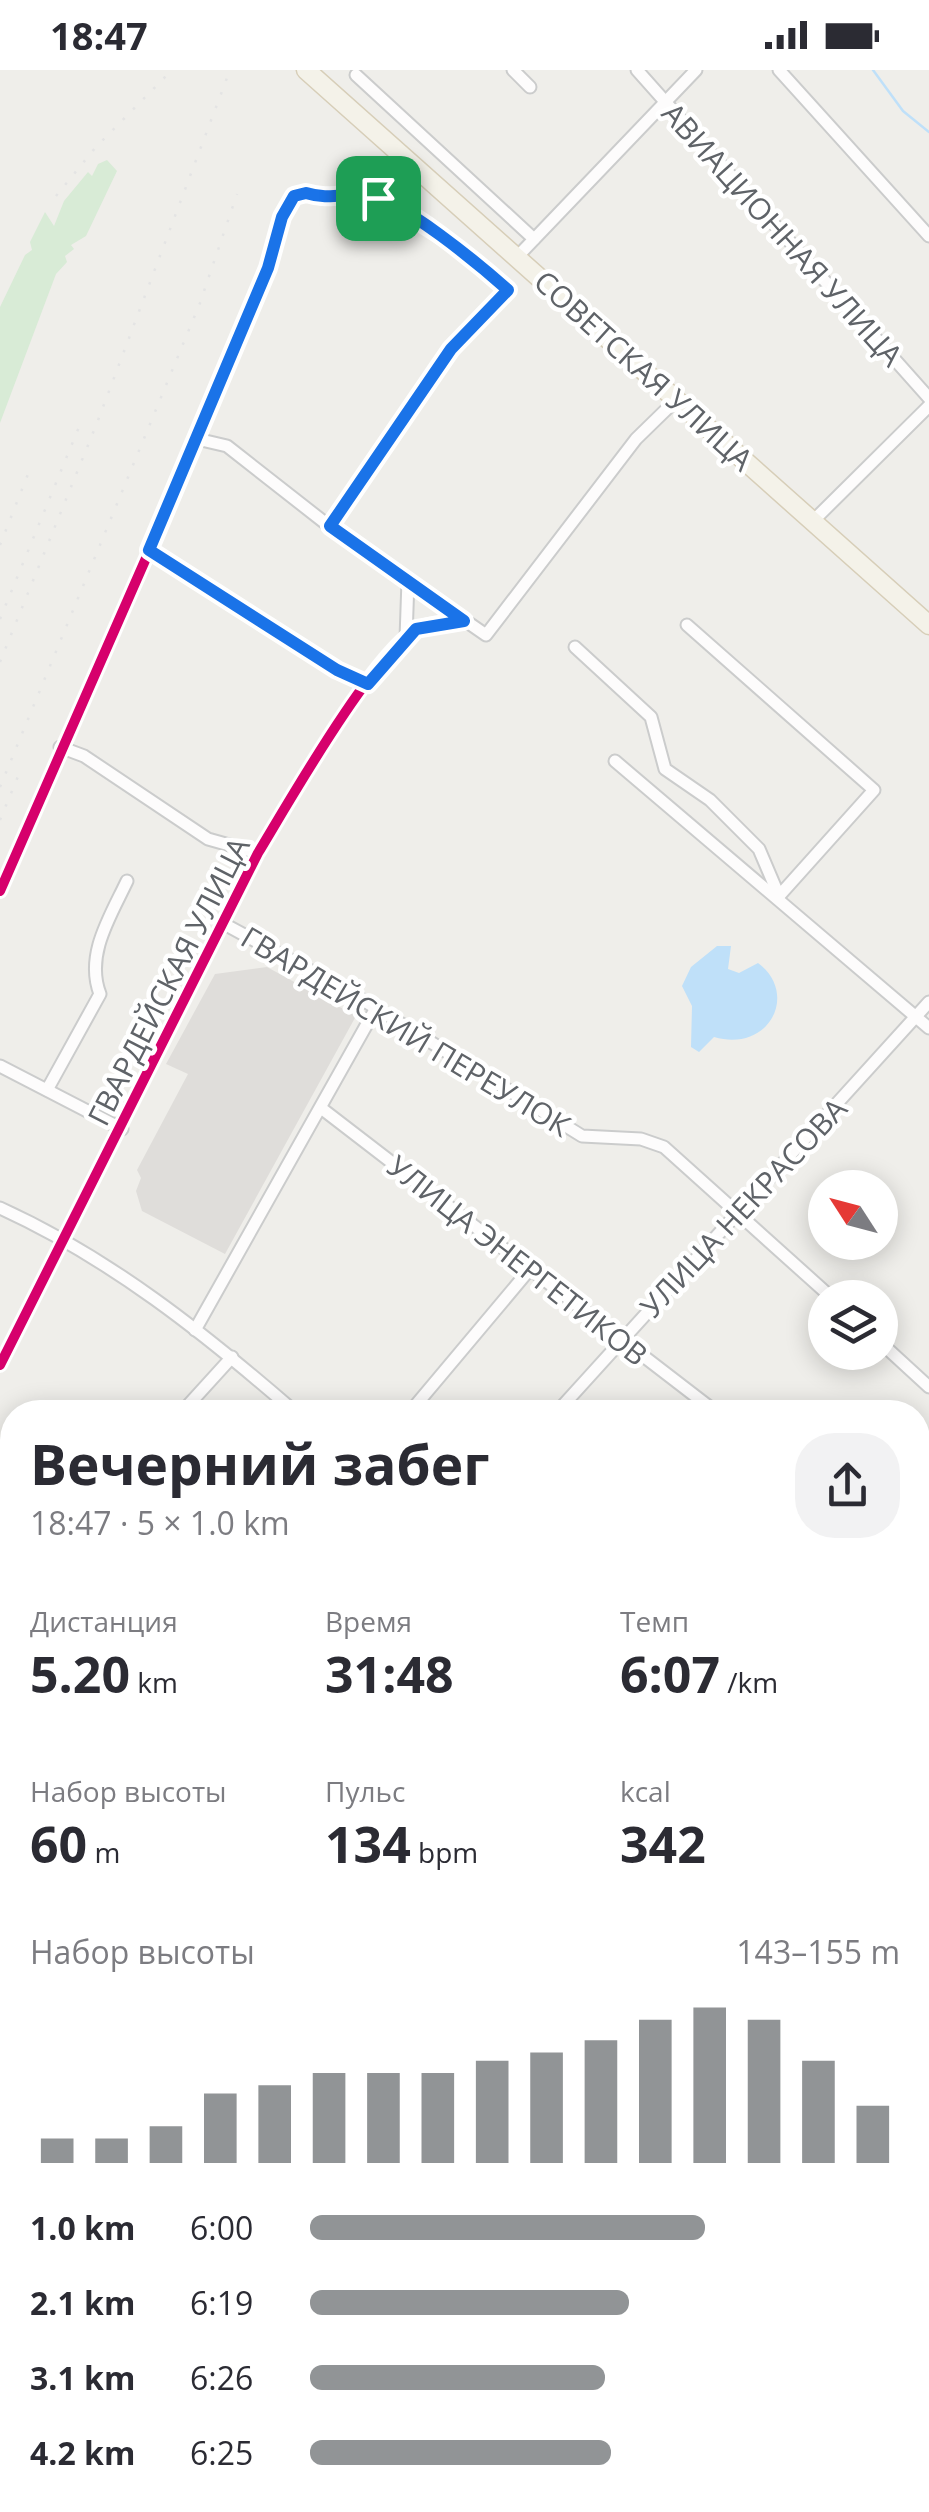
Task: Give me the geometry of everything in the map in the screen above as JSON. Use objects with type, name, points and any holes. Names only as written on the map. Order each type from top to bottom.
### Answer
[{"type":"main road","name":"СОВЕТСКАЯ УЛИЦА","points":[[306,70],[929,626]]},
{"type":"street","points":[[513,70],[530,86]]},
{"type":"street","name":"АВИАЦИОННАЯ УЛИЦА","points":[[637,70],[929,398]]},
{"type":"street","points":[[518,256],[696,70]]},
{"type":"street","points":[[778,70],[929,236]]},
{"type":"street","points":[[356,75],[534,239]]},
{"type":"street","points":[[0,891],[197,438],[268,268],[287,206],[294,196],[306,193],[322,198],[367,195],[470,256],[508,290],[451,349],[330,526]]},
{"type":"street","points":[[197,438],[228,446],[330,526],[486,635],[636,439],[678,399]]},
{"type":"street","points":[[812,522],[929,406]]},
{"type":"street","points":[[149,550],[337,670],[368,684]]},
{"type":"street","points":[[406,638],[408,580]]},
{"type":"street","points":[[406,638],[430,625],[464,621]]},
{"type":"street","points":[[687,625],[874,790],[779,896]]},
{"type":"street","name":"ГВАРДЕЙСКАЯ УЛИЦА","points":[[0,1365],[226,925],[258,853],[368,684],[406,638]]},
{"type":"street","points":[[575,646],[651,716],[665,769],[710,800],[759,849],[779,896]]},
{"type":"street","points":[[60,748],[84,756],[208,839],[258,853]]},
{"type":"street","points":[[616,762],[779,896],[929,1028]]},
{"type":"street","points":[[47,1090],[100,994],[94,977],[94,959],[127,882]]},
{"type":"street","name":"ГВАРДЕЙСКИЙ ПЕРЕУЛОК","points":[[226,925],[376,1008],[582,1136],[641,1139],[664,1147],[812,1280]]},
{"type":"street","name":"УЛИЦА НЕКРАСОВА","points":[[568,1400],[741,1214],[929,1002]]},
{"type":"street","points":[[196,1330],[376,1008]]},
{"type":"street","points":[[0,1066],[122,1129]]},
{"type":"street","name":"УЛИЦА ЭНЕРГЕТИКОВ","points":[[320,1108],[700,1400]]},
{"type":"street","points":[[0,1208],[66,1238],[196,1330],[282,1400]]},
{"type":"street","points":[[420,1400],[530,1269]]},
{"type":"street","points":[[193,1400],[232,1357]]},
{"type":"street","points":[[898,1358],[929,1386]]},
{"type":"shaded area","points":[[267,967],[356,1016],[225,1254],[142,1211],[136,1191],[141,1178],[137,1170],[188,1074],[166,1064],[215,974]]},
{"type":"green space","points":[[107,160],[117,171],[86,236],[71,245],[74,249],[65,256],[67,262],[56,274],[0,423],[0,307],[25,255],[32,250],[30,242],[45,212],[54,226],[64,201],[88,172],[92,176],[98,164]]},
{"type":"water","points":[[717,946],[731,946],[728,969],[739,973],[758,963],[770,975],[777,1004],[763,1029],[734,1040],[714,1037],[699,1052],[691,1047],[692,1006],[682,986],[691,967]]},
{"type":"waterway","points":[[873,70],[903,111],[929,132]]},
{"type":"railway","points":[[56,196],[96,147],[172,70]]},
{"type":"railway","points":[[0,662],[97,423],[230,70]]},
{"type":"railway","points":[[0,787],[200,303],[237,194]]},
{"type":"railway","points":[[0,619],[79,427]]},
{"type":"railway","points":[[0,545],[30,469]]},
{"type":"railway","points":[[0,820],[19,774]]},
{"type":"cycle path","points":[[0,891],[172,499],[268,267],[281,217],[295,197],[306,193],[323,198],[378,198],[470,256],[508,290],[451,349],[329,526]]},
{"type":"cycle path","points":[[0,1365],[258,853],[310,767],[357,696],[401,642],[424,626],[464,621]]},
{"type":"route","points":[[306,193],[322,198],[378,198],[470,256],[508,290],[451,349],[330,526],[464,621],[416,629],[368,684],[337,670],[149,550],[268,268],[287,206],[294,196],[306,193]]}]
